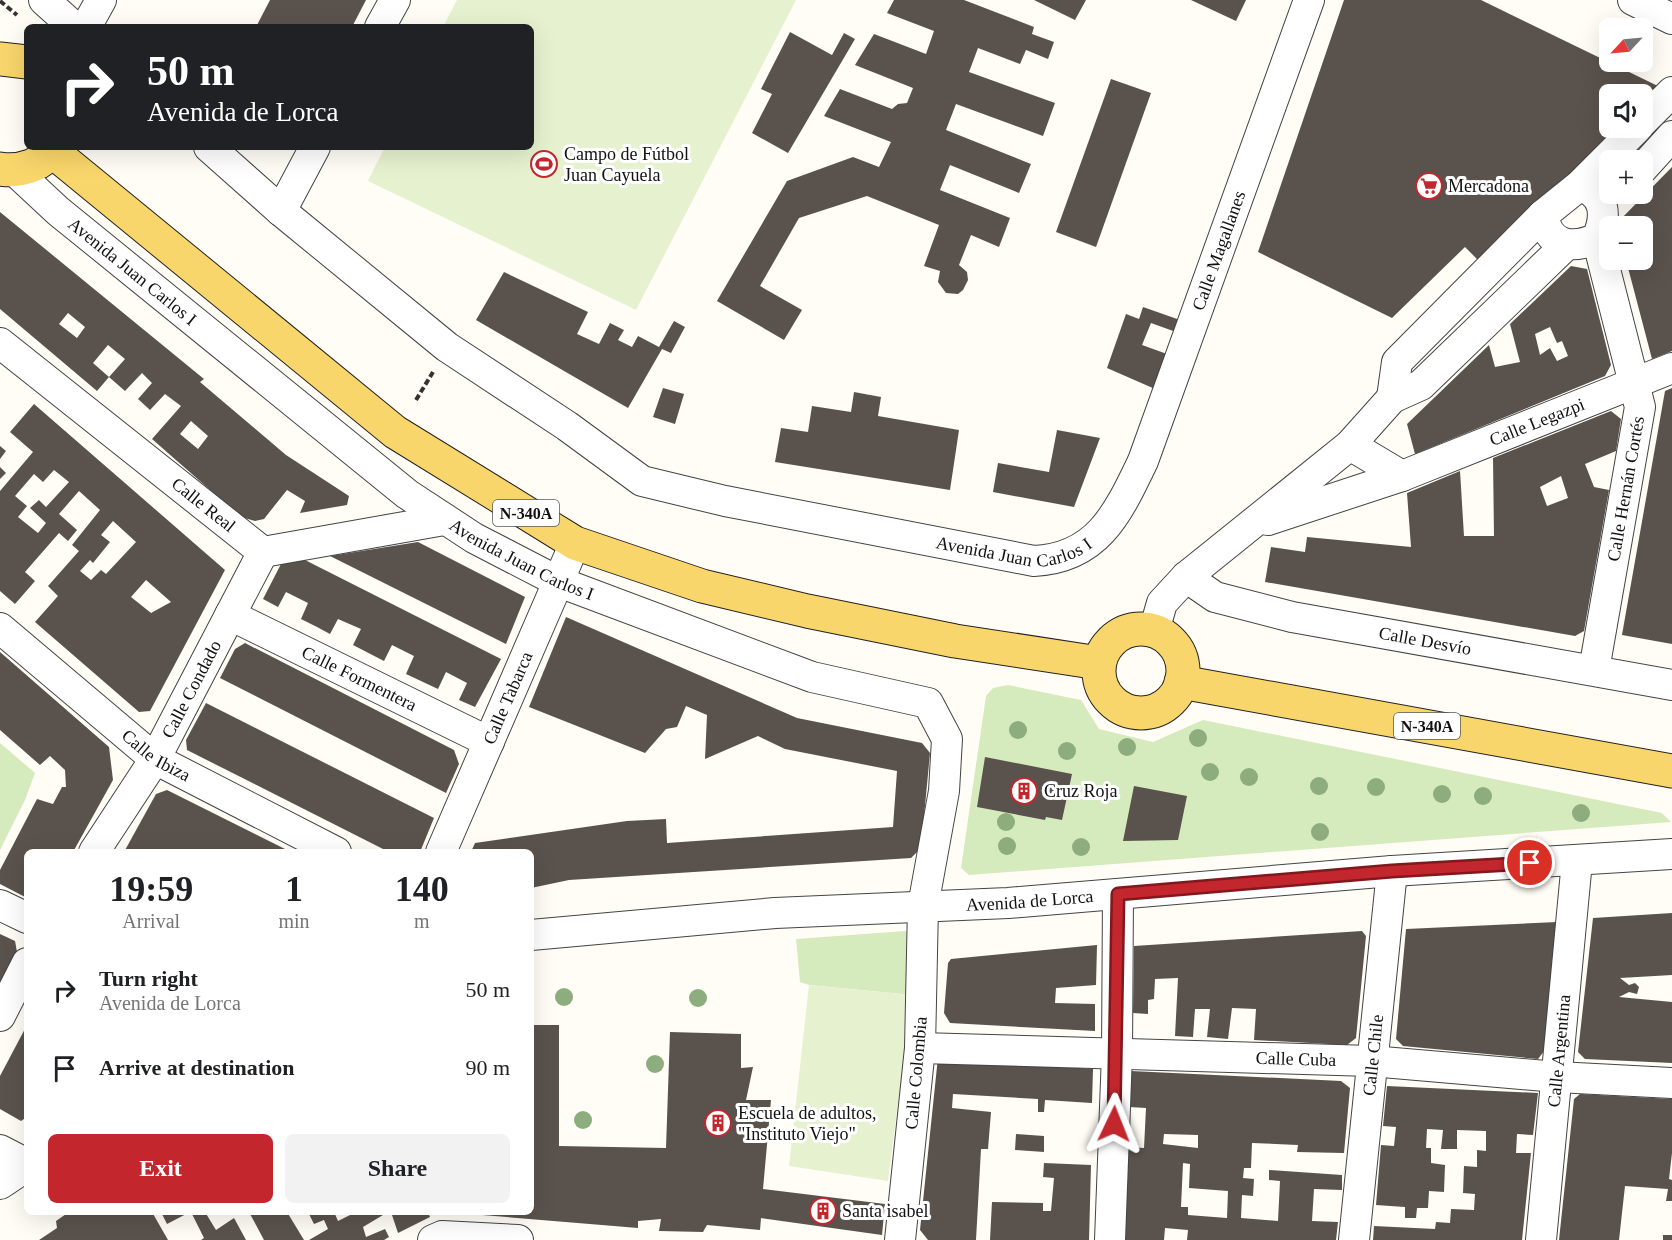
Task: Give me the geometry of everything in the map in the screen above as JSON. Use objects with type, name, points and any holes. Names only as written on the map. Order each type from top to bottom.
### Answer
[{"type":"main road","points":[[0,59],[24,62]]},
{"type":"main road","points":[[7,170],[39,163],[53,150]]},
{"type":"main road","name":"N-340A","points":[[55,150],[395,432],[575,543],[702,586],[807,611],[955,641],[1099,663]]},
{"type":"main road","points":[[1140,629],[1154,631],[1174,646],[1180,657],[1181,681],[1175,695],[1159,708],[1139,713],[1125,710],[1113,702],[1104,691],[1099,663],[1114,639],[1126,632],[1140,629]]},
{"type":"main road","name":"N-340A","points":[[1181,681],[1672,771]]},
{"type":"street","points":[[44,0],[71,24]]},
{"type":"street","points":[[88,24],[101,0]]},
{"type":"street","points":[[382,24],[395,0]]},
{"type":"street","name":"Calle Magallanes","points":[[1125,499],[1143,461],[1309,0]]},
{"type":"street","points":[[1633,0],[1672,19]]},
{"type":"street","points":[[1653,111],[1672,92]]},
{"type":"street","points":[[1653,157],[1672,136]]},
{"type":"street","points":[[1392,398],[1397,362],[1543,215],[1579,186],[1626,138]]},
{"type":"street","name":"Avenida Juan Carlos I","points":[[212,150],[281,211],[447,347],[567,426],[642,481],[725,501],[1034,561],[1056,560],[1077,552],[1107,525],[1125,499]]},
{"type":"street","points":[[281,211],[313,150]]},
{"type":"street","name":"Avenida Juan Carlos I","points":[[7,170],[407,494],[444,520],[511,559],[559,582],[812,677],[928,703],[947,739],[944,791],[923,906]]},
{"type":"street","points":[[1543,215],[1550,235],[1566,245],[1576,246],[1608,215],[1596,195],[1579,186]]},
{"type":"street","name":"Calle Hernán Cortés","points":[[1594,670],[1640,407],[1608,215]]},
{"type":"street","points":[[1392,398],[1421,385],[1566,245]]},
{"type":"street","name":"Calle Real","points":[[0,342],[263,552]]},
{"type":"street","name":"Calle Legazpi","points":[[1251,525],[1402,476],[1672,368]]},
{"type":"street","name":"Calle Legazpi","points":[[1154,631],[1162,603],[1186,577],[1350,445],[1392,398]]},
{"type":"street","points":[[1350,445],[1402,476]]},
{"type":"street","points":[[263,552],[444,520]]},
{"type":"street","name":"Calle Tabarca","points":[[442,849],[575,543]]},
{"type":"street","name":"Calle Condado","points":[[96,849],[155,759],[263,552]]},
{"type":"street","name":"Calle Desvío","points":[[1186,577],[1215,597],[1292,617],[1672,685]]},
{"type":"street","name":"Calle Formentera","points":[[230,615],[489,742]]},
{"type":"street","name":"Calle Ibiza","points":[[0,628],[155,759],[330,849]]},
{"type":"street","name":"Avenida de Lorca","points":[[534,935],[775,913],[1118,894],[1392,871],[1576,861],[1671,853]]},
{"type":"street","name":"Calle Argentina","points":[[1541,1240],[1576,861]]},
{"type":"street","name":"Calle Chile","points":[[1354,1240],[1392,871]]},
{"type":"street","points":[[1110,1240],[1117,1054],[1118,894]]},
{"type":"street","points":[[0,905],[24,917]]},
{"type":"street","name":"Calle Colombia","points":[[900,1240],[920,1048],[923,906]]},
{"type":"street","points":[[0,1016],[24,969]]},
{"type":"street","name":"Calle Cuba","points":[[920,1048],[1371,1061],[1557,1077],[1672,1083]]},
{"type":"street","points":[[0,1150],[24,1163]]},
{"type":"street","points":[[0,1184],[24,1167]]},
{"type":"street","points":[[439,1232],[518,1240]]},
{"type":"green space","name":"Campo de Fútbol Juan Cayuela","points":[[457,0],[796,0],[636,310],[368,181],[384,150],[534,150],[534,24],[445,24]]},
{"type":"green space","points":[[1008,685],[1081,700],[1099,729],[1153,742],[1203,720],[1662,813],[1671,822],[969,875],[961,868],[986,696],[993,688]]},
{"type":"green space","points":[[0,743],[35,773],[25,800],[0,850]]},
{"type":"green space","points":[[919,930],[912,995],[809,985],[800,982],[796,939]]},
{"type":"green space","points":[[809,985],[912,995],[888,1181],[789,1166]]},
{"type":"building","points":[[270,0],[366,0],[354,24],[258,24]]},
{"type":"building","points":[[894,0],[964,0],[1034,27],[1032,34],[1054,42],[1048,59],[1026,50],[1020,64],[978,48],[969,72],[1055,103],[1043,136],[956,104],[946,130],[1031,164],[1019,193],[950,165],[940,190],[1010,218],[999,247],[971,235],[959,265],[967,272],[968,280],[958,294],[946,293],[938,282],[940,271],[924,266],[939,225],[867,196],[799,218],[760,286],[802,310],[784,340],[717,301],[787,181],[853,157],[879,167],[891,142],[824,116],[840,89],[892,109],[898,104],[907,103],[913,88],[855,65],[874,34],[926,54],[934,31],[887,13]]},
{"type":"building","points":[[1034,0],[1086,0],[1075,20]]},
{"type":"building","points":[[1191,0],[1246,0],[1236,21]]},
{"type":"building","points":[[1344,0],[1481,0],[1599,57],[1599,72],[1629,72],[1662,88],[1653,98],[1653,84],[1599,84],[1599,138],[1616,138],[1603,150],[1599,150],[1599,154],[1484,266],[1465,247],[1392,318],[1258,252]]},
{"type":"building","points":[[790,32],[832,55],[844,33],[855,39],[788,153],[752,133],[772,94],[761,89]]},
{"type":"building","points":[[1111,79],[1151,93],[1096,247],[1056,232]]},
{"type":"building","points":[[1672,167],[1672,351],[1652,359],[1629,270],[1653,270],[1653,216],[1624,216],[1636,204],[1653,204],[1653,186]]},
{"type":"building","points":[[0,212],[204,379],[200,382],[286,455],[349,496],[347,505],[300,513],[305,501],[287,490],[264,519],[255,521],[241,517],[152,439],[181,406],[165,394],[150,410],[138,399],[152,383],[142,373],[125,391],[109,377],[97,391],[0,309]],"holes":[[[68,313],[85,327],[77,338],[59,324]],[[108,345],[125,359],[109,377],[93,363]],[[191,421],[208,436],[198,449],[180,434]]]},
{"type":"building","points":[[1571,266],[1587,269],[1611,365],[1605,376],[1415,454],[1407,424],[1489,345],[1495,367],[1520,362],[1510,324]],"holes":[[[1550,327],[1557,343],[1562,341],[1568,356],[1557,361],[1550,348],[1540,355],[1535,334]]]},
{"type":"building","points":[[504,272],[588,312],[577,334],[599,344],[610,323],[624,330],[618,340],[632,347],[638,336],[659,347],[674,321],[685,327],[671,353],[662,349],[628,408],[476,320]]},
{"type":"building","points":[[1143,307],[1180,320],[1176,332],[1151,323],[1142,345],[1167,354],[1155,389],[1107,368],[1126,314],[1139,319]]},
{"type":"building","points":[[663,388],[684,394],[675,424],[653,417]]},
{"type":"building","points":[[1672,388],[1672,644],[1622,635],[1665,391]]},
{"type":"building","points":[[854,392],[881,397],[878,416],[959,430],[950,490],[775,462],[781,428],[808,432],[812,406],[851,412]]},
{"type":"building","points":[[34,404],[225,570],[150,711],[139,712],[35,622],[58,596],[48,586],[79,551],[72,545],[100,510],[79,491],[59,514],[77,530],[68,541],[59,533],[25,572],[35,581],[15,604],[0,591],[0,491],[33,452],[10,432]],"holes":[[[54,470],[69,482],[46,507],[39,500],[30,508],[46,523],[38,533],[18,517],[27,506],[15,496],[34,474],[43,482]],[[113,521],[136,542],[106,574],[101,570],[91,580],[80,571],[90,560],[93,563],[110,542],[101,535]],[[146,580],[171,602],[151,613],[131,597]]]},
{"type":"building","points":[[1611,411],[1621,419],[1616,451],[1585,464],[1594,487],[1609,490],[1584,631],[1575,636],[1265,582],[1271,547],[1305,552],[1307,537],[1411,547],[1407,493],[1460,471],[1464,536],[1494,536],[1493,458]],"holes":[[[1561,476],[1568,498],[1547,506],[1540,487]]]},
{"type":"building","points":[[1057,430],[1100,438],[1074,507],[993,492],[998,463],[1049,472]]},
{"type":"building","points":[[0,446],[6,451],[0,459]]},
{"type":"building","points":[[0,467],[6,473],[0,479]]},
{"type":"building","points":[[418,542],[525,597],[506,644],[330,556]]},
{"type":"building","points":[[305,560],[501,659],[475,707],[459,700],[467,683],[446,672],[438,689],[406,674],[414,656],[392,645],[384,661],[353,645],[361,629],[338,619],[330,634],[301,619],[308,603],[286,592],[278,607],[263,599],[281,564]]},
{"type":"building","points":[[566,617],[797,718],[922,743],[930,753],[921,848],[911,858],[569,880],[534,887],[534,849],[472,849],[475,843],[627,821],[666,819],[667,843],[893,827],[897,771],[785,749],[758,736],[705,759],[707,715],[686,706],[677,727],[666,729],[645,753],[529,707]]},
{"type":"building","points":[[245,643],[454,750],[459,764],[446,793],[220,678],[235,649]]},
{"type":"building","points":[[0,652],[109,747],[113,780],[75,849],[24,849],[24,896],[0,884],[0,870],[37,799],[53,804],[62,787],[66,787],[65,770],[50,756],[40,765],[0,730]]},
{"type":"building","points":[[206,703],[434,818],[421,849],[383,849],[187,750],[186,740]]},
{"type":"building","name":"Cruz Roja","points":[[985,757],[1072,774],[1062,820],[1046,817],[1045,820],[977,807]]},
{"type":"building","points":[[1134,786],[1187,796],[1178,840],[1123,841]]},
{"type":"building","points":[[167,790],[285,849],[126,849],[156,794]]},
{"type":"building","points":[[1672,913],[1672,975],[1620,978],[1629,985],[1635,983],[1639,987],[1637,994],[1629,992],[1619,997],[1672,1002],[1672,1063],[1585,1059],[1578,1052],[1593,918]]},
{"type":"building","points":[[1557,922],[1545,1050],[1538,1059],[1403,1046],[1396,1039],[1406,929]]},
{"type":"building","points":[[1362,931],[1366,936],[1356,1038],[1347,1045],[1254,1040],[1256,1009],[1232,1008],[1228,1039],[1207,1037],[1210,1009],[1195,1009],[1193,1037],[1175,1036],[1178,978],[1155,979],[1154,999],[1148,1000],[1148,1014],[1133,1013],[1134,946]]},
{"type":"building","points":[[0,934],[15,941],[17,952],[0,983]]},
{"type":"building","points":[[1097,945],[1096,985],[1056,988],[1055,1003],[1095,1004],[1095,1031],[950,1023],[944,1013],[948,963],[951,959]]},
{"type":"building","name":"Escuela de adultos, \"Instituto Viejo\"","points":[[534,1025],[559,1025],[559,1146],[666,1148],[670,1032],[741,1034],[741,1068],[753,1067],[746,1100],[771,1100],[763,1189],[885,1204],[882,1235],[761,1218],[760,1230],[707,1225],[703,1232],[659,1231],[661,1219],[638,1221],[638,1228],[482,1215],[534,1215]]},
{"type":"building","points":[[24,1031],[24,1119],[21,1121],[0,1109],[0,1076]]},
{"type":"building","points":[[938,1057],[1093,1069],[1092,1103],[1045,1100],[1044,1112],[1038,1112],[1038,1099],[953,1094],[952,1108],[991,1112],[988,1149],[981,1149],[976,1240],[928,1240],[920,1230]]},
{"type":"building","points":[[1131,1071],[1341,1081],[1350,1088],[1344,1153],[1297,1152],[1298,1145],[1252,1143],[1251,1168],[1244,1168],[1243,1178],[1254,1179],[1253,1196],[1242,1195],[1241,1218],[1278,1221],[1280,1181],[1269,1180],[1269,1170],[1342,1175],[1342,1190],[1314,1189],[1312,1221],[1338,1222],[1336,1240],[1187,1240],[1188,1230],[1165,1228],[1164,1240],[1124,1240],[1128,1147],[1144,1148],[1146,1108],[1129,1107]],"holes":[[[1164,1134],[1198,1135],[1198,1148],[1163,1144]],[[1183,1163],[1190,1164],[1189,1188],[1228,1191],[1227,1218],[1188,1215],[1188,1207],[1181,1207]]]},
{"type":"building","points":[[1387,1086],[1538,1093],[1533,1135],[1517,1134],[1516,1153],[1531,1153],[1522,1240],[1373,1240],[1374,1226],[1435,1229],[1436,1222],[1450,1223],[1451,1209],[1474,1210],[1475,1194],[1463,1193],[1464,1166],[1477,1167],[1477,1150],[1486,1151],[1486,1131],[1457,1130],[1457,1149],[1441,1149],[1443,1130],[1427,1129],[1426,1148],[1431,1148],[1431,1163],[1445,1165],[1444,1192],[1429,1191],[1428,1208],[1417,1208],[1416,1218],[1405,1218],[1405,1207],[1376,1205],[1381,1145],[1394,1146],[1396,1127],[1383,1126]]},
{"type":"building","points":[[1580,1094],[1672,1099],[1672,1153],[1669,1179],[1672,1180],[1672,1201],[1666,1201],[1668,1189],[1625,1186],[1619,1240],[1559,1240],[1574,1099]]},
{"type":"building","points":[[1016,1134],[1044,1136],[1044,1152],[1015,1150]]},
{"type":"building","points":[[1044,1163],[1091,1165],[1089,1240],[990,1240],[992,1202],[1043,1203],[1043,1211],[1051,1211],[1054,1178],[1043,1177]]},
{"type":"building","points":[[65,1215],[154,1215],[168,1240],[39,1240],[57,1228],[56,1221]]},
{"type":"building","points":[[162,1215],[184,1215],[167,1224]]},
{"type":"building","points":[[192,1215],[207,1215],[216,1230],[234,1218],[246,1240],[201,1240],[204,1238]]},
{"type":"building","points":[[251,1215],[289,1215],[304,1240],[264,1240]]},
{"type":"building","points":[[310,1215],[335,1215],[338,1221],[350,1215],[383,1215],[363,1227],[366,1237],[385,1229],[389,1237],[384,1240],[309,1240],[328,1229],[324,1220],[314,1224]]},
{"type":"building","points":[[392,1215],[429,1215],[430,1217],[398,1233]]},
{"type":"building","points":[[1663,1235],[1672,1235],[1672,1240],[1663,1240]]},
{"type":"place","name":"Campo de Fútbol Juan Cayuela","points":[[544,164]]},
{"type":"place","name":"Mercadona","points":[[1429,186]]},
{"type":"place","name":"Cruz Roja","points":[[1024,791]]},
{"type":"place","name":"Escuela de adultos, \"Instituto Viejo\"","points":[[718,1123]]},
{"type":"place","name":"Santa isabel","points":[[823,1211]]},
{"type":"route","points":[[1114,1124],[1118,894],[1230,883],[1530,863]]}]
